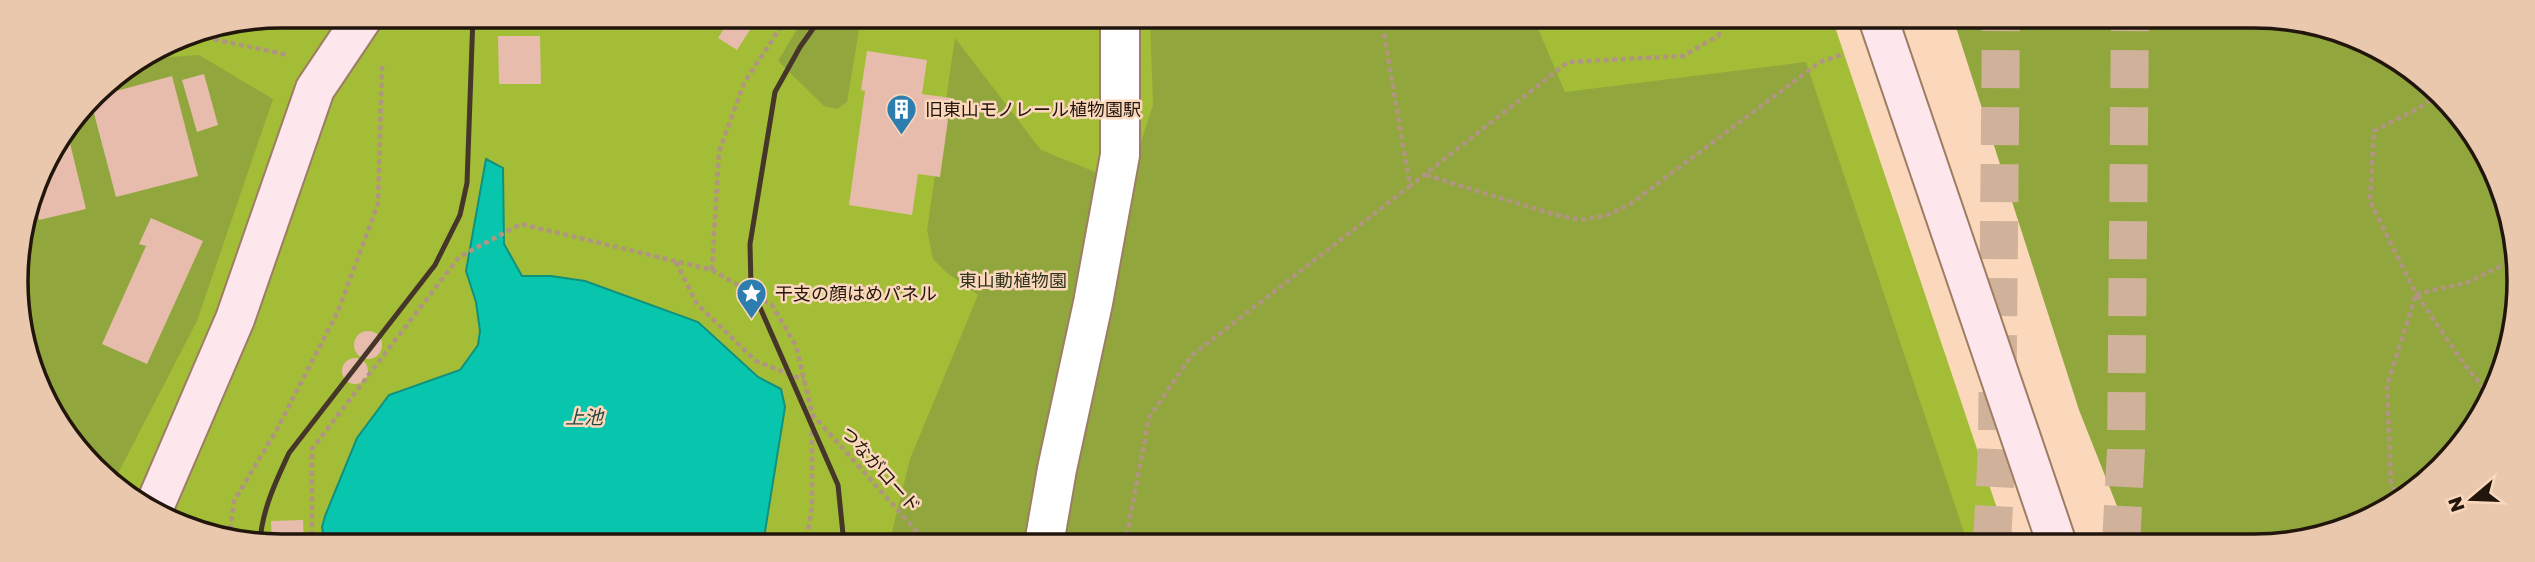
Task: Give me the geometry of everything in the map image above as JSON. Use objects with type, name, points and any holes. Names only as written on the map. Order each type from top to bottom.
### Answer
[{"type":"street","points":[[157,501],[235,319],[315,89],[356,28]]},
{"type":"street","points":[[1046,534],[1120,155],[1120,28]]},
{"type":"street","points":[[1881,28],[2054,534]]},
{"type":"path","points":[[712,270],[719,152],[744,83],[780,28]]},
{"type":"path","points":[[1383,28],[1410,186]]},
{"type":"path","points":[[1127,534],[1149,418],[1191,356],[1568,62],[1683,55],[1718,36],[1723,28]]},
{"type":"path","points":[[210,39],[330,65]]},
{"type":"path","points":[[1425,175],[1549,213],[1581,220],[1606,215],[1629,205],[1820,62],[1844,54]]},
{"type":"path","points":[[230,529],[234,501],[276,431],[338,311],[377,204],[382,64]]},
{"type":"path","points":[[2431,100],[2374,131],[2370,201],[2416,294],[2483,388]]},
{"type":"path","points":[[312,534],[312,449],[459,257],[521,225],[712,270],[772,305],[796,346],[812,414],[812,506],[808,534]]},
{"type":"path","points":[[676,262],[697,304],[756,360],[804,380]]},
{"type":"path","points":[[2416,294],[2466,283],[2506,263]]},
{"type":"path","points":[[2396,491],[2392,482],[2388,386],[2416,294]]},
{"type":"path","name":"つながロード","points":[[812,414],[919,534]]},
{"type":"green space","points":[[798,28],[859,30],[847,102],[837,109],[824,106],[778,61]]},
{"type":"green space","points":[[1150,28],[1538,28],[1565,92],[1806,62],[1965,534],[891,534],[910,459],[978,295],[947,273],[933,259],[927,230],[955,38],[1041,150],[1127,185],[1153,105]]},
{"type":"green space","name":"東山動植物園","points":[[1835,28],[2006,534],[248,532],[200,521],[154,500],[114,471],[80,435],[47,378],[33,330],[28,281],[35,226],[89,117],[114,91],[154,62],[184,47],[248,30]]},
{"type":"green space","points":[[1956,28],[2287,30],[2335,41],[2366,54],[2408,80],[2444,114],[2473,155],[2494,200],[2505,248],[2505,314],[2494,362],[2481,393],[2455,435],[2433,460],[2395,491],[2351,515],[2287,532],[2128,534],[2079,410]]},
{"type":"green space","points":[[199,55],[273,99],[197,321],[118,474],[80,435],[47,378],[30,314],[30,248],[47,184],[80,127],[102,102],[127,80],[162,58]]},
{"type":"water","name":"上池","points":[[486,159],[503,168],[504,244],[522,276],[551,276],[585,281],[698,322],[758,377],[781,389],[785,407],[765,534],[323,534],[325,516],[357,438],[389,395],[460,370],[478,345],[480,331],[476,302],[466,271]]},
{"type":"building","points":[[724,28],[751,28],[737,50],[718,38]]},
{"type":"building","points":[[498,36],[540,36],[541,84],[499,84]]},
{"type":"building","name":"旧東山モノレール植物園駅","points":[[867,51],[927,60],[922,94],[951,98],[940,177],[918,174],[912,215],[849,205],[865,91],[861,90]]},
{"type":"building","points":[[204,74],[218,125],[197,132],[182,80]]},
{"type":"building","points":[[172,76],[198,176],[116,197],[93,111],[113,92]]},
{"type":"building","points":[[70,142],[86,209],[39,220],[38,214],[47,184]]},
{"type":"building","points":[[151,218],[203,241],[147,364],[102,344],[146,246],[139,244]]},
{"type":"building","points":[[368,331],[378,335],[382,345],[378,355],[368,359],[358,355],[354,345],[358,335]]},
{"type":"building","points":[[355,358],[364,362],[368,371],[364,380],[355,384],[346,380],[342,371],[346,362]]},
{"type":"building","points":[[303,520],[304,534],[272,533],[271,521]]},
{"type":"tunnel","points":[[1993,534],[1997,446],[2001,28]]},
{"type":"tunnel","points":[[2122,534],[2126,450],[2130,28]]},
{"type":"railway","points":[[261,533],[274,486],[289,453],[435,265],[460,215],[467,183],[473,28]]},
{"type":"railway","points":[[813,28],[775,92],[750,244],[751,287],[838,485],[843,534]]},
{"type":"place","name":"旧東山モノレール植物園駅","points":[[902,136]]},
{"type":"place","name":"干支の顔はめパネル","points":[[752,320]]}]
